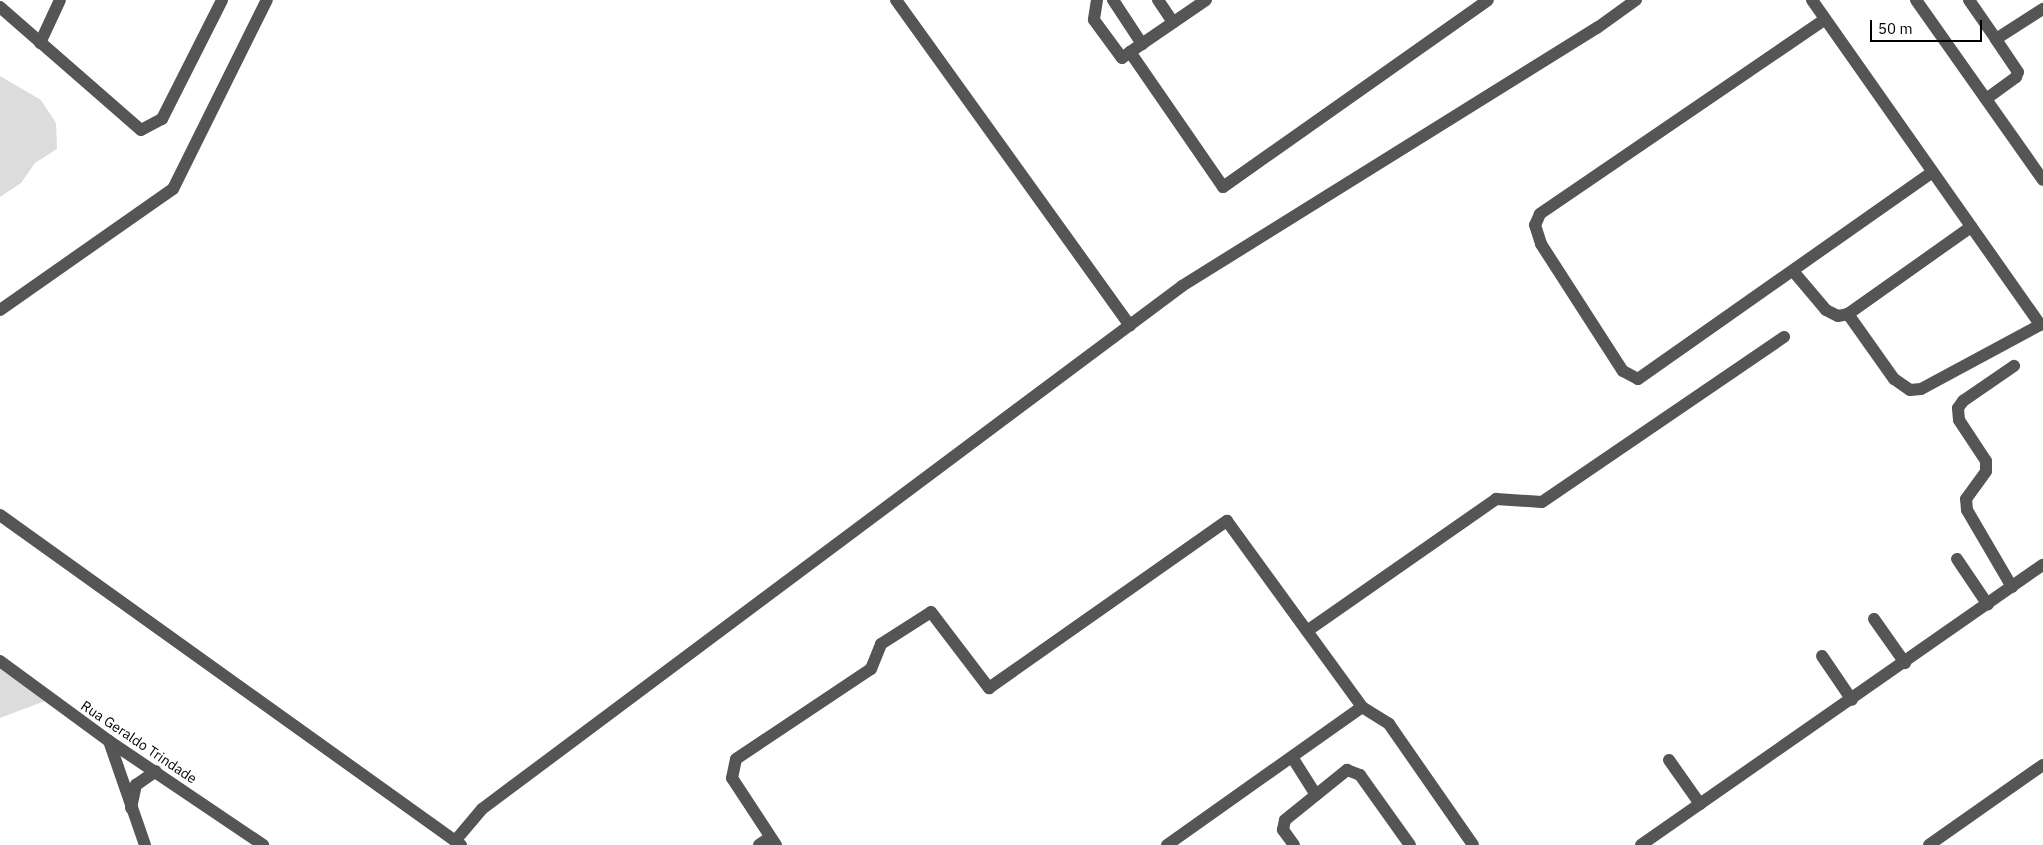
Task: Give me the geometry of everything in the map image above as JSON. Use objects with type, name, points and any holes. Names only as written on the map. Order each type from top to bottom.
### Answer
[{"type":"street","points":[[40,43],[60,0]]},
{"type":"street","points":[[0,7],[141,130],[162,119],[222,0]]},
{"type":"street","points":[[0,310],[174,188],[267,0]]},
{"type":"street","points":[[896,0],[1130,326]]},
{"type":"street","points":[[1097,0],[1094,20],[1122,58],[1206,0]]},
{"type":"street","points":[[1113,0],[1142,44]]},
{"type":"street","points":[[1158,0],[1173,22]]},
{"type":"street","points":[[1130,52],[1223,187],[1488,0]]},
{"type":"street","points":[[0,515],[458,843],[482,809],[1182,286],[1597,28],[1636,0]]},
{"type":"street","points":[[1812,0],[1824,20],[2042,326],[1921,390],[1910,390],[1894,380],[1848,314]]},
{"type":"street","points":[[1916,0],[2043,180]]},
{"type":"street","points":[[1969,0],[2018,72],[2016,77],[1986,99]]},
{"type":"street","points":[[1996,39],[2043,8]]},
{"type":"street","points":[[1824,20],[1540,214],[1535,225],[1541,244],[1623,371],[1638,379],[1932,172]]},
{"type":"street","points":[[1793,271],[1826,310],[1838,316],[1848,314],[1971,227]]},
{"type":"street","points":[[1307,631],[1496,499],[1542,502],[1784,337]]},
{"type":"street","points":[[2012,587],[1967,510],[1966,499],[1986,471],[1986,460],[1959,420],[1958,408],[1963,401],[2014,366]]},
{"type":"street","points":[[768,842],[732,778],[736,759],[870,669],[881,644],[931,612],[989,688],[1227,521],[1362,707],[1389,724],[1473,845]]},
{"type":"street","points":[[1957,558],[1988,605]]},
{"type":"street","points":[[1641,845],[1852,700],[2043,565]]},
{"type":"street","points":[[1874,618],[1905,663]]},
{"type":"street","points":[[1822,656],[1852,700]]},
{"type":"street","name":"Rua Geraldo Trindade","points":[[0,661],[109,741],[263,845]]},
{"type":"street","points":[[1167,845],[1362,707]]},
{"type":"street","points":[[109,741],[144,845]]},
{"type":"street","points":[[1292,757],[1316,794]]},
{"type":"street","points":[[1669,760],[1700,804]]},
{"type":"street","points":[[1929,845],[2043,765]]},
{"type":"street","points":[[1294,845],[1284,830],[1285,820],[1347,770],[1353,770],[1360,775],[1410,845]]},
{"type":"street","points":[[130,808],[136,784],[156,772]]},
{"type":"shaded area","points":[[0,76],[41,100],[56,123],[57,149],[35,163],[21,183],[0,197]]},
{"type":"shaded area","points":[[0,667],[45,701],[0,718]]}]
